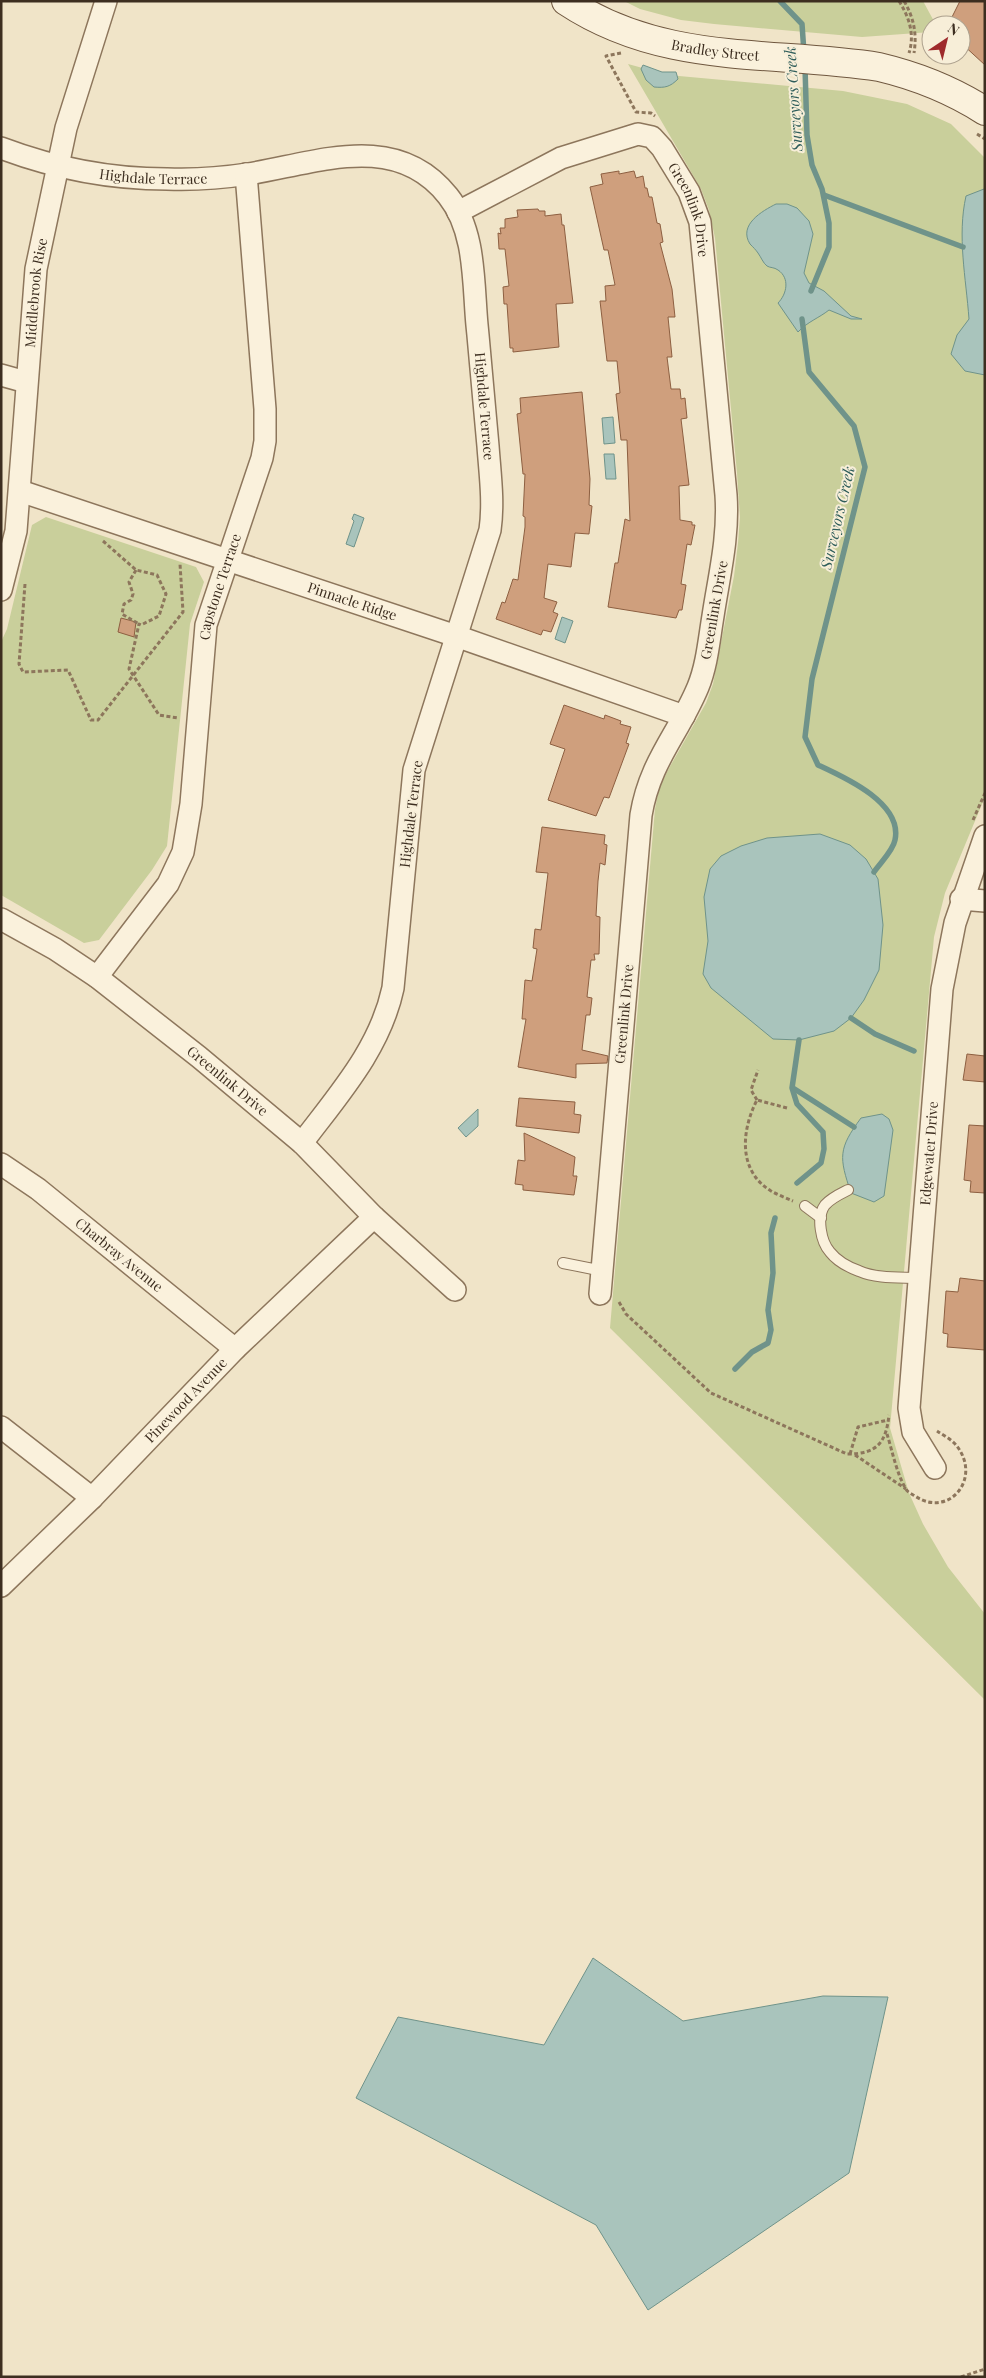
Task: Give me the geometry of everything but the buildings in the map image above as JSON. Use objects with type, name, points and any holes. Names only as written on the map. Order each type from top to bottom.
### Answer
[{"type":"street","name":"Middlebrook Rise","points":[[1,590],[16,531],[36,269],[57,166],[106,1]]},
{"type":"street","name":"Bradley Street","points":[[566,1],[615,28],[639,37],[684,48],[856,64],[908,63],[941,87],[985,111]]},
{"type":"street","name":"Greenlink Drive","points":[[458,212],[561,158],[638,134],[652,137],[662,148],[692,200],[700,230],[725,485],[726,523],[724,556],[699,685],[684,716],[655,765],[644,798],[641,815],[603,1271],[609,1294]]},
{"type":"street","name":"Highdale Terrace","points":[[1,148],[57,166],[102,174],[167,180],[246,174],[348,156],[366,155],[394,159],[407,164],[430,178],[448,196],[458,212],[468,242],[481,363],[492,508],[487,543],[414,770],[393,988],[385,1016],[360,1068],[302,1143]]},
{"type":"street","name":"Capstone Terrace","points":[[97,976],[168,884],[182,852],[191,804],[206,625],[253,486],[266,441],[246,174]]},
{"type":"street","points":[[1,375],[26,382]]},
{"type":"street","name":"Pinnacle Ridge","points":[[20,491],[228,558],[684,716]]},
{"type":"street","name":"Edgewater Drive","points":[[935,1468],[913,1432],[909,1418],[942,988],[948,945],[978,831]]},
{"type":"street","points":[[961,899],[985,901]]},
{"type":"street","name":"Greenlink Drive","points":[[1,919],[55,949],[97,976],[199,1057],[302,1143],[374,1217],[455,1290]]},
{"type":"street","name":"Charbray Avenue","points":[[1,1164],[38,1189],[235,1349]]},
{"type":"street","name":"Pinewood Avenue","points":[[1,1586],[92,1498],[235,1349],[374,1217]]},
{"type":"street","points":[[1,1427],[92,1498]]},
{"type":"lane","points":[[848,1190],[826,1205],[821,1218],[822,1236],[828,1250],[846,1265],[860,1272],[876,1276],[920,1278]]},
{"type":"lane","points":[[805,1206],[821,1218]]},
{"type":"lane","points":[[563,1263],[603,1271]]},
{"type":"path","points":[[899,1],[910,24],[912,36],[908,63]]},
{"type":"path","points":[[904,1],[914,23],[916,41],[908,63]]},
{"type":"path","points":[[102,539],[136,570],[157,575],[166,594],[159,616],[141,625],[122,614],[124,604],[131,600],[133,594],[129,582],[136,570]]},
{"type":"path","points":[[25,580],[19,664],[23,672],[68,670],[91,720],[98,720],[183,612],[180,563]]},
{"type":"path","points":[[139,624],[129,669],[132,676],[159,715],[185,719]]},
{"type":"path","points":[[978,831],[985,793]]},
{"type":"path","points":[[758,1070],[751,1090],[758,1100],[787,1108]]},
{"type":"path","points":[[758,1100],[749,1119],[744,1144],[750,1166],[755,1176],[771,1191],[805,1206]]},
{"type":"path","points":[[609,1294],[618,1300],[626,1314],[711,1393],[754,1414],[852,1454],[906,1490]]},
{"type":"path","points":[[852,1454],[863,1454],[876,1447],[886,1433],[889,1410]]},
{"type":"path","points":[[852,1454],[858,1427],[888,1420]]},
{"type":"path","points":[[961,2377],[985,2369]]},
{"type":"green space","points":[[624,1],[923,1],[931,15],[921,15],[921,33],[862,37],[681,20],[640,9]]},
{"type":"green space","points":[[628,64],[668,75],[843,91],[907,104],[951,124],[985,158],[985,797],[945,893],[934,937],[890,1428],[909,1493],[923,1524],[948,1567],[985,1614],[985,1700],[610,1328],[655,809],[659,789],[706,703],[713,684],[734,576],[740,517],[715,238],[709,210],[701,189]]},
{"type":"green space","points":[[46,517],[196,567],[204,582],[190,624],[167,846],[152,870],[99,940],[84,943],[1,895],[1,642],[7,629],[32,525]]},
{"type":"water","points":[[643,65],[662,72],[676,72],[678,79],[667,86],[654,87],[646,80],[641,69]]},
{"type":"water","points":[[985,189],[985,375],[965,371],[951,354],[957,335],[969,319],[962,242],[963,211],[966,196]]},
{"type":"water","points":[[776,204],[787,204],[797,208],[809,221],[813,234],[804,273],[809,283],[824,291],[851,316],[862,319],[851,319],[829,310],[805,325],[798,332],[778,303],[786,286],[782,273],[766,265],[747,237],[749,225],[753,220]]},
{"type":"water","points":[[613,417],[615,443],[604,444],[602,418]]},
{"type":"water","points":[[604,454],[614,454],[616,479],[606,479]]},
{"type":"water","points":[[354,514],[364,518],[354,547],[346,544],[354,521],[352,519]]},
{"type":"water","points":[[562,617],[573,621],[565,643],[555,639]]},
{"type":"water","points":[[820,834],[850,845],[866,859],[878,879],[883,925],[879,970],[864,1000],[851,1018],[834,1031],[799,1040],[773,1039],[711,988],[703,974],[708,941],[704,897],[710,869],[721,856],[741,846],[767,838]]},
{"type":"water","points":[[478,1109],[478,1126],[466,1137],[458,1128]]},
{"type":"water","points":[[882,1114],[889,1119],[893,1130],[884,1196],[874,1202],[851,1193],[844,1170],[843,1154],[848,1138],[861,1118]]},
{"type":"water","points":[[593,1958],[683,2021],[823,1996],[888,1997],[849,2173],[648,2310],[596,2225],[356,2098],[398,2017],[544,2045]]},
{"type":"waterway","name":"Surveyors Creek","points":[[780,1],[802,24],[804,53]]},
{"type":"waterway","name":"Surveyors Creek","points":[[805,67],[807,135],[812,165],[822,189],[829,223],[829,247],[811,291]]},
{"type":"waterway","points":[[824,195],[963,247]]},
{"type":"waterway","name":"Surveyors Creek","points":[[802,319],[809,372],[854,426],[865,467],[812,679],[805,737],[818,765],[856,784],[881,803],[890,814],[895,827],[894,844],[874,872]]},
{"type":"waterway","points":[[851,1018],[875,1034],[914,1051]]},
{"type":"waterway","points":[[797,1183],[821,1163],[824,1149],[823,1132],[797,1104],[792,1088],[799,1040]]},
{"type":"waterway","points":[[793,1088],[854,1127]]},
{"type":"waterway","points":[[735,1369],[752,1352],[768,1343],[771,1330],[768,1310],[773,1273],[771,1233],[775,1218]]}]
